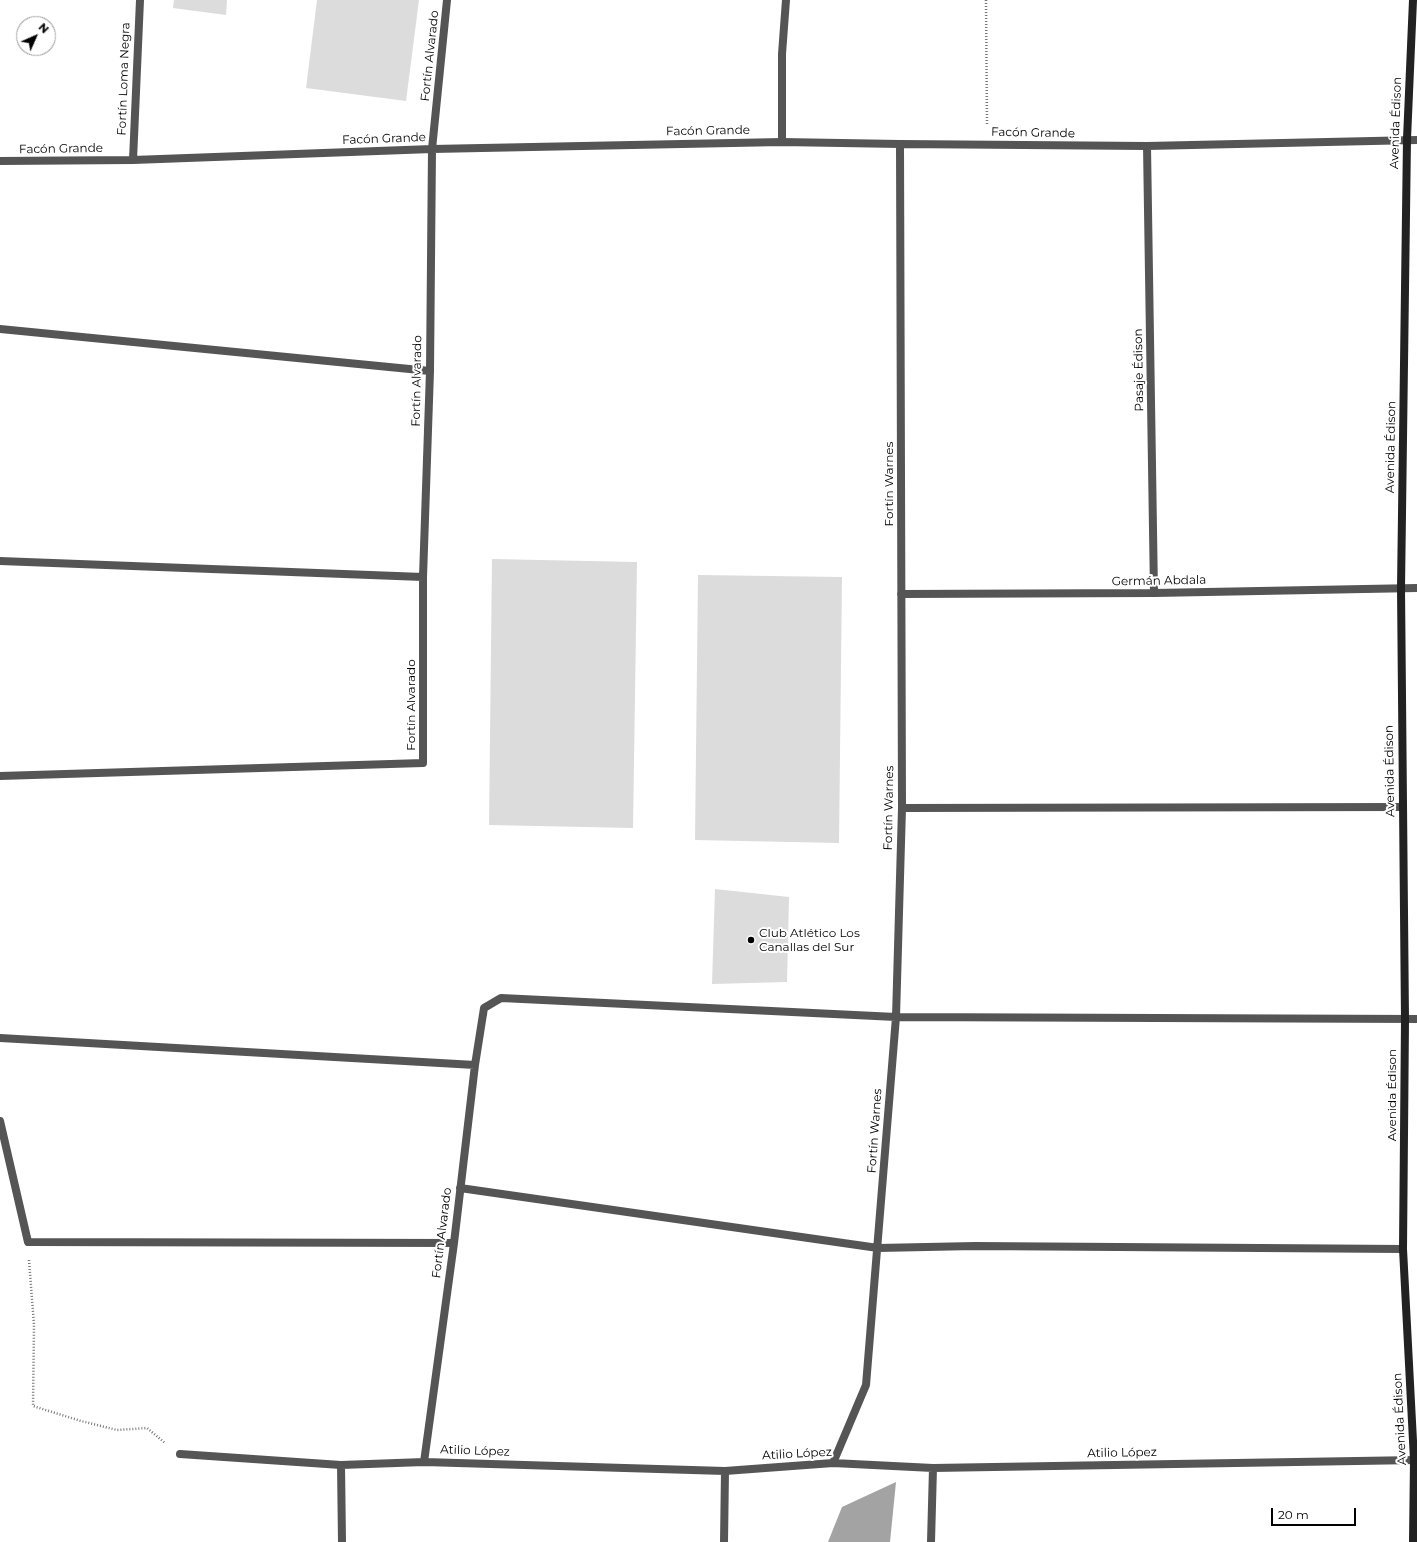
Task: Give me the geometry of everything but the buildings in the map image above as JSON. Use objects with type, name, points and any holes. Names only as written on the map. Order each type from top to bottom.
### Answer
[{"type":"main road","name":"Avenida Édison","points":[[1413,0],[1415,16],[1406,139],[1401,588],[1405,1020],[1403,1249],[1416,1460],[1413,1542]]},
{"type":"street","name":"Fortín Loma Negra","points":[[133,160],[140,0]]},
{"type":"street","name":"Fortín Alvarado","points":[[0,776],[423,763],[423,577],[430,371],[432,149],[448,0]]},
{"type":"street","points":[[782,142],[782,54],[786,0]]},
{"type":"street","name":"Facón Grande","points":[[0,161],[133,160],[432,149],[782,142],[1147,146],[1406,139],[1417,140]]},
{"type":"street","name":"Fortín Warnes","points":[[833,1463],[866,1385],[896,1017],[902,808],[900,144]]},
{"type":"street","name":"Pasaje Édison","points":[[1147,146],[1154,593]]},
{"type":"street","points":[[0,329],[430,371]]},
{"type":"street","points":[[0,561],[423,577]]},
{"type":"street","name":"Germán Abdala","points":[[901,594],[1154,593],[1417,588]]},
{"type":"street","points":[[902,808],[1403,807]]},
{"type":"street","name":"Fortín Alvarado","points":[[424,1462],[454,1243],[475,1065],[484,1008],[501,998],[896,1017]]},
{"type":"street","points":[[896,1017],[1417,1019]]},
{"type":"street","points":[[0,1038],[475,1065]]},
{"type":"street","points":[[0,1121],[28,1242],[454,1243]]},
{"type":"street","points":[[460,1188],[878,1248],[975,1246],[1403,1249]]},
{"type":"street","name":"Atilio López","points":[[180,1454],[342,1465],[424,1462],[725,1471],[833,1463],[933,1468],[1416,1460]]},
{"type":"street","points":[[342,1465],[342,1542]]},
{"type":"street","points":[[931,1542],[933,1468]]},
{"type":"street","points":[[724,1542],[725,1471]]},
{"type":"path","points":[[986,0],[987,144]]},
{"type":"path","points":[[28,1242],[34,1325],[33,1406],[81,1421],[117,1430],[147,1428],[180,1454]]},
{"type":"shaded area","points":[[174,0],[227,0],[226,15],[173,8]]},
{"type":"shaded area","points":[[317,0],[419,0],[406,101],[306,88]]},
{"type":"shaded area","points":[[492,559],[637,562],[633,828],[489,825]]},
{"type":"shaded area","points":[[698,575],[842,577],[839,843],[695,840]]},
{"type":"shaded area","name":"Club Atlético Los Canallas del Sur","points":[[715,889],[789,897],[787,982],[712,984]]},
{"type":"shaded area","points":[[896,1482],[890,1542],[828,1542],[842,1507]]},
{"type":"place","name":"Club Atlético Los Canallas del Sur","points":[[751,940]]}]
